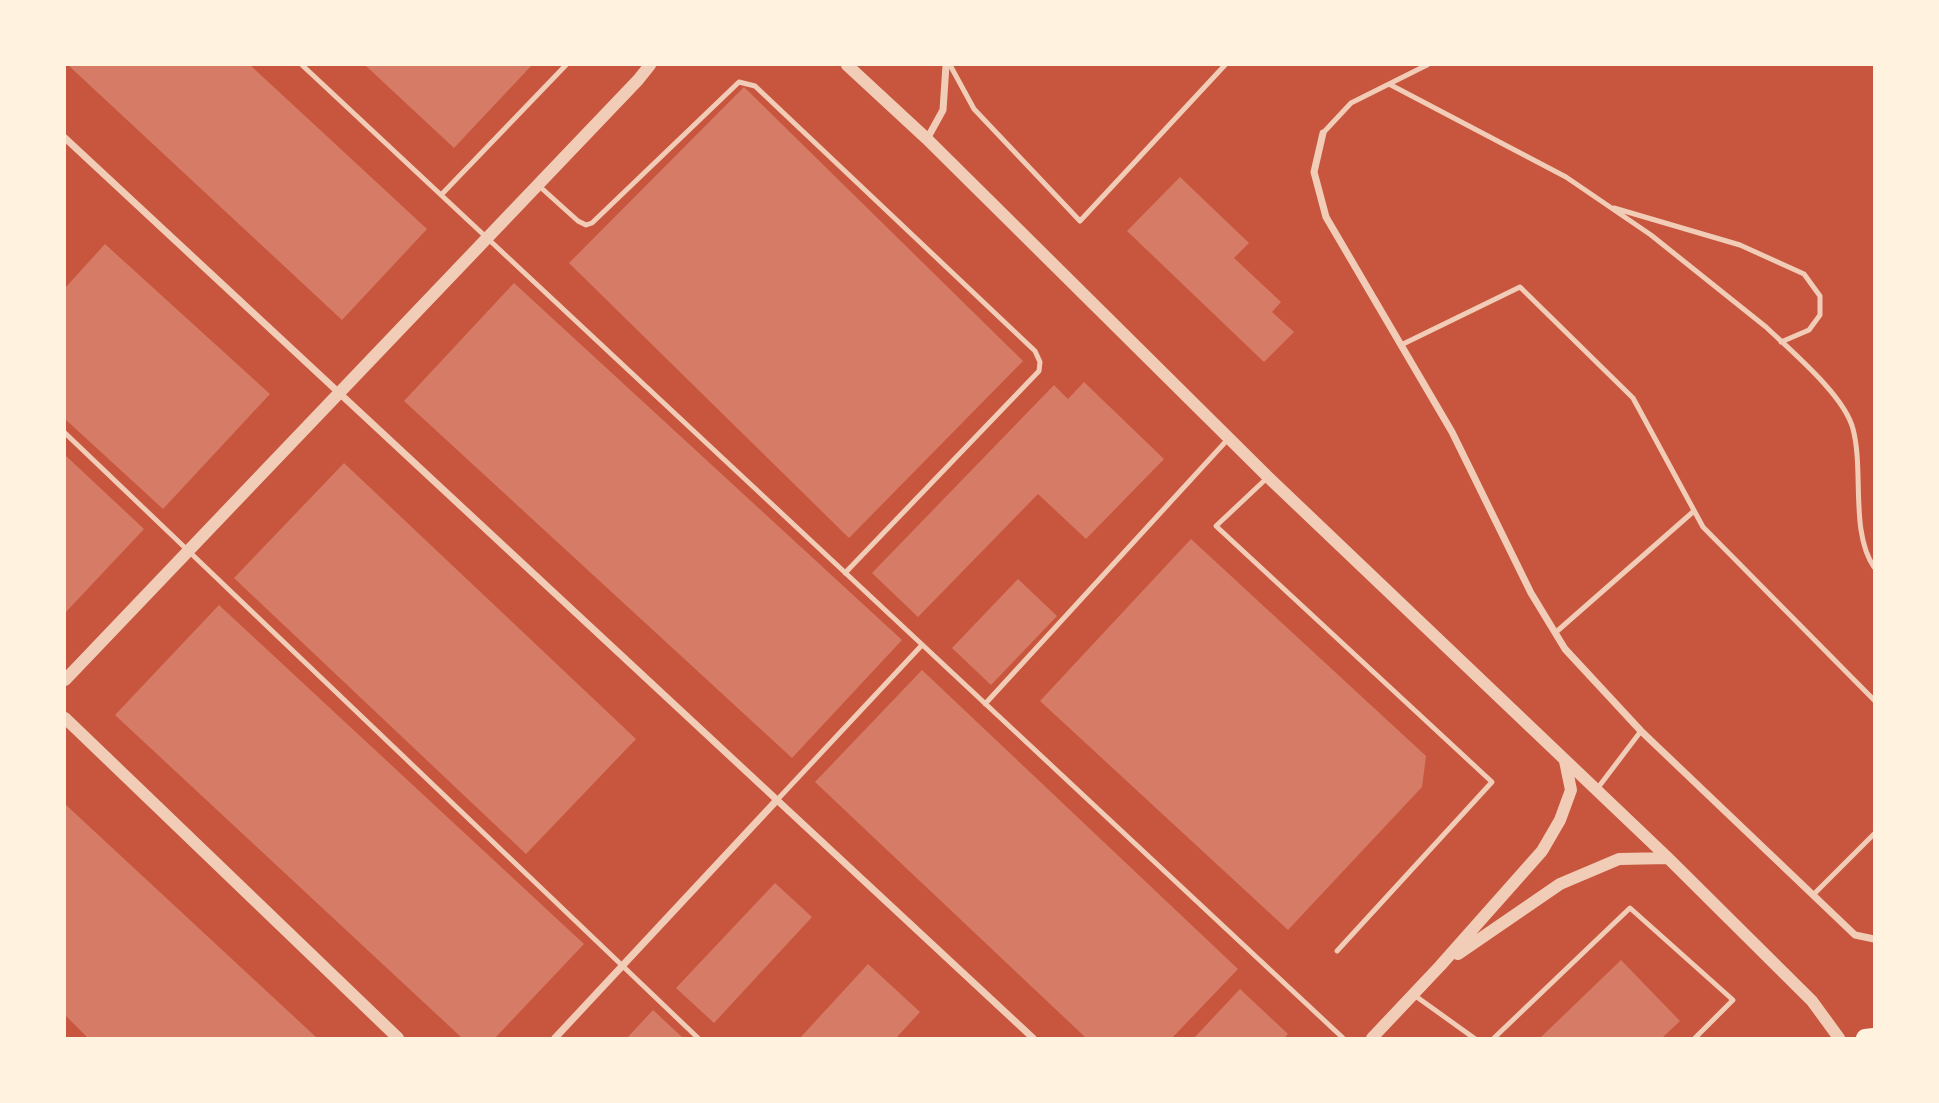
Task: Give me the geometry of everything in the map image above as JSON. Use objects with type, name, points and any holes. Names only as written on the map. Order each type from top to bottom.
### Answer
[{"type":"main road","points":[[1865,1038],[1874,1037]]},
{"type":"street","points":[[65,680],[650,65]]},
{"type":"street","points":[[638,80],[659,65]]},
{"type":"street","points":[[847,65],[927,139],[1268,477],[1668,858],[1812,1001],[1839,1038]]},
{"type":"street","points":[[927,139],[943,110],[948,65]]},
{"type":"street","points":[[1323,133],[1314,172],[1326,217],[1452,432],[1531,593],[1565,649],[1641,731],[1855,935],[1874,939]]},
{"type":"street","points":[[65,138],[1033,1038]]},
{"type":"street","points":[[65,718],[398,1038]]},
{"type":"street","points":[[1372,1038],[1542,851],[1560,820],[1571,790],[1565,761]]},
{"type":"street","points":[[555,1038],[777,800]]},
{"type":"street","points":[[1440,966],[1560,884],[1619,859],[1668,858]]},
{"type":"lane","points":[[302,65],[1343,1038]]},
{"type":"lane","points":[[441,195],[566,65]]},
{"type":"lane","points":[[948,65],[974,109],[1080,221],[1225,65]]},
{"type":"lane","points":[[1323,133],[1351,103],[1427,65]]},
{"type":"lane","points":[[538,184],[578,221],[586,225],[592,223],[740,82],[755,86],[1035,351],[1040,362],[1040,371],[845,573]]},
{"type":"lane","points":[[1389,84],[1566,177],[1651,235],[1766,327],[1837,398],[1853,428],[1858,467],[1859,514],[1867,557],[1874,567]]},
{"type":"lane","points":[[1608,206],[1740,245],[1804,274],[1820,296],[1820,316],[1810,330],[1781,342]]},
{"type":"lane","points":[[1401,345],[1520,287],[1633,398],[1703,527],[1874,700]]},
{"type":"lane","points":[[65,433],[698,1038]]},
{"type":"lane","points":[[985,704],[1229,438]]},
{"type":"lane","points":[[1268,477],[1216,526],[1492,782],[1337,951]]},
{"type":"lane","points":[[1555,633],[1694,511]]},
{"type":"lane","points":[[777,800],[922,645]]},
{"type":"lane","points":[[1597,789],[1641,731]]},
{"type":"lane","points":[[1813,895],[1874,834]]},
{"type":"lane","points":[[1493,1038],[1630,908],[1733,1000],[1695,1038]]},
{"type":"lane","points":[[1413,995],[1474,1038]]},
{"type":"building","points":[[68,65],[250,65],[427,229],[342,320]]},
{"type":"building","points":[[365,65],[532,65],[454,148]]},
{"type":"building","points":[[744,87],[1023,361],[849,538],[569,263]]},
{"type":"building","points":[[1180,177],[1249,243],[1234,258],[1281,302],[1272,312],[1294,332],[1264,362],[1127,231]]},
{"type":"building","points":[[105,244],[270,394],[163,509],[65,419],[65,288]]},
{"type":"building","points":[[514,283],[902,640],[792,758],[404,401]]},
{"type":"building","points":[[1084,382],[1164,459],[1086,539],[1038,494],[918,617],[872,573],[1054,385],[1068,399]]},
{"type":"building","points":[[65,455],[144,529],[65,613]]},
{"type":"building","points":[[344,463],[636,739],[526,854],[234,578]]},
{"type":"building","points":[[1191,539],[1426,756],[1422,787],[1288,930],[1040,701]]},
{"type":"building","points":[[1018,579],[1057,616],[991,685],[952,648]]},
{"type":"building","points":[[219,605],[584,944],[495,1038],[462,1038],[115,715]]},
{"type":"building","points":[[922,670],[1238,969],[1172,1038],[1086,1038],[815,782]]},
{"type":"building","points":[[65,804],[317,1038],[88,1038],[65,1015]]},
{"type":"building","points":[[775,883],[812,917],[714,1023],[676,988]]},
{"type":"building","points":[[1621,960],[1680,1021],[1662,1038],[1540,1038]]},
{"type":"building","points":[[868,964],[920,1012],[896,1038],[800,1038]]},
{"type":"building","points":[[1240,989],[1288,1034],[1284,1038],[1194,1038]]},
{"type":"building","points":[[653,1010],[683,1038],[627,1038]]}]
